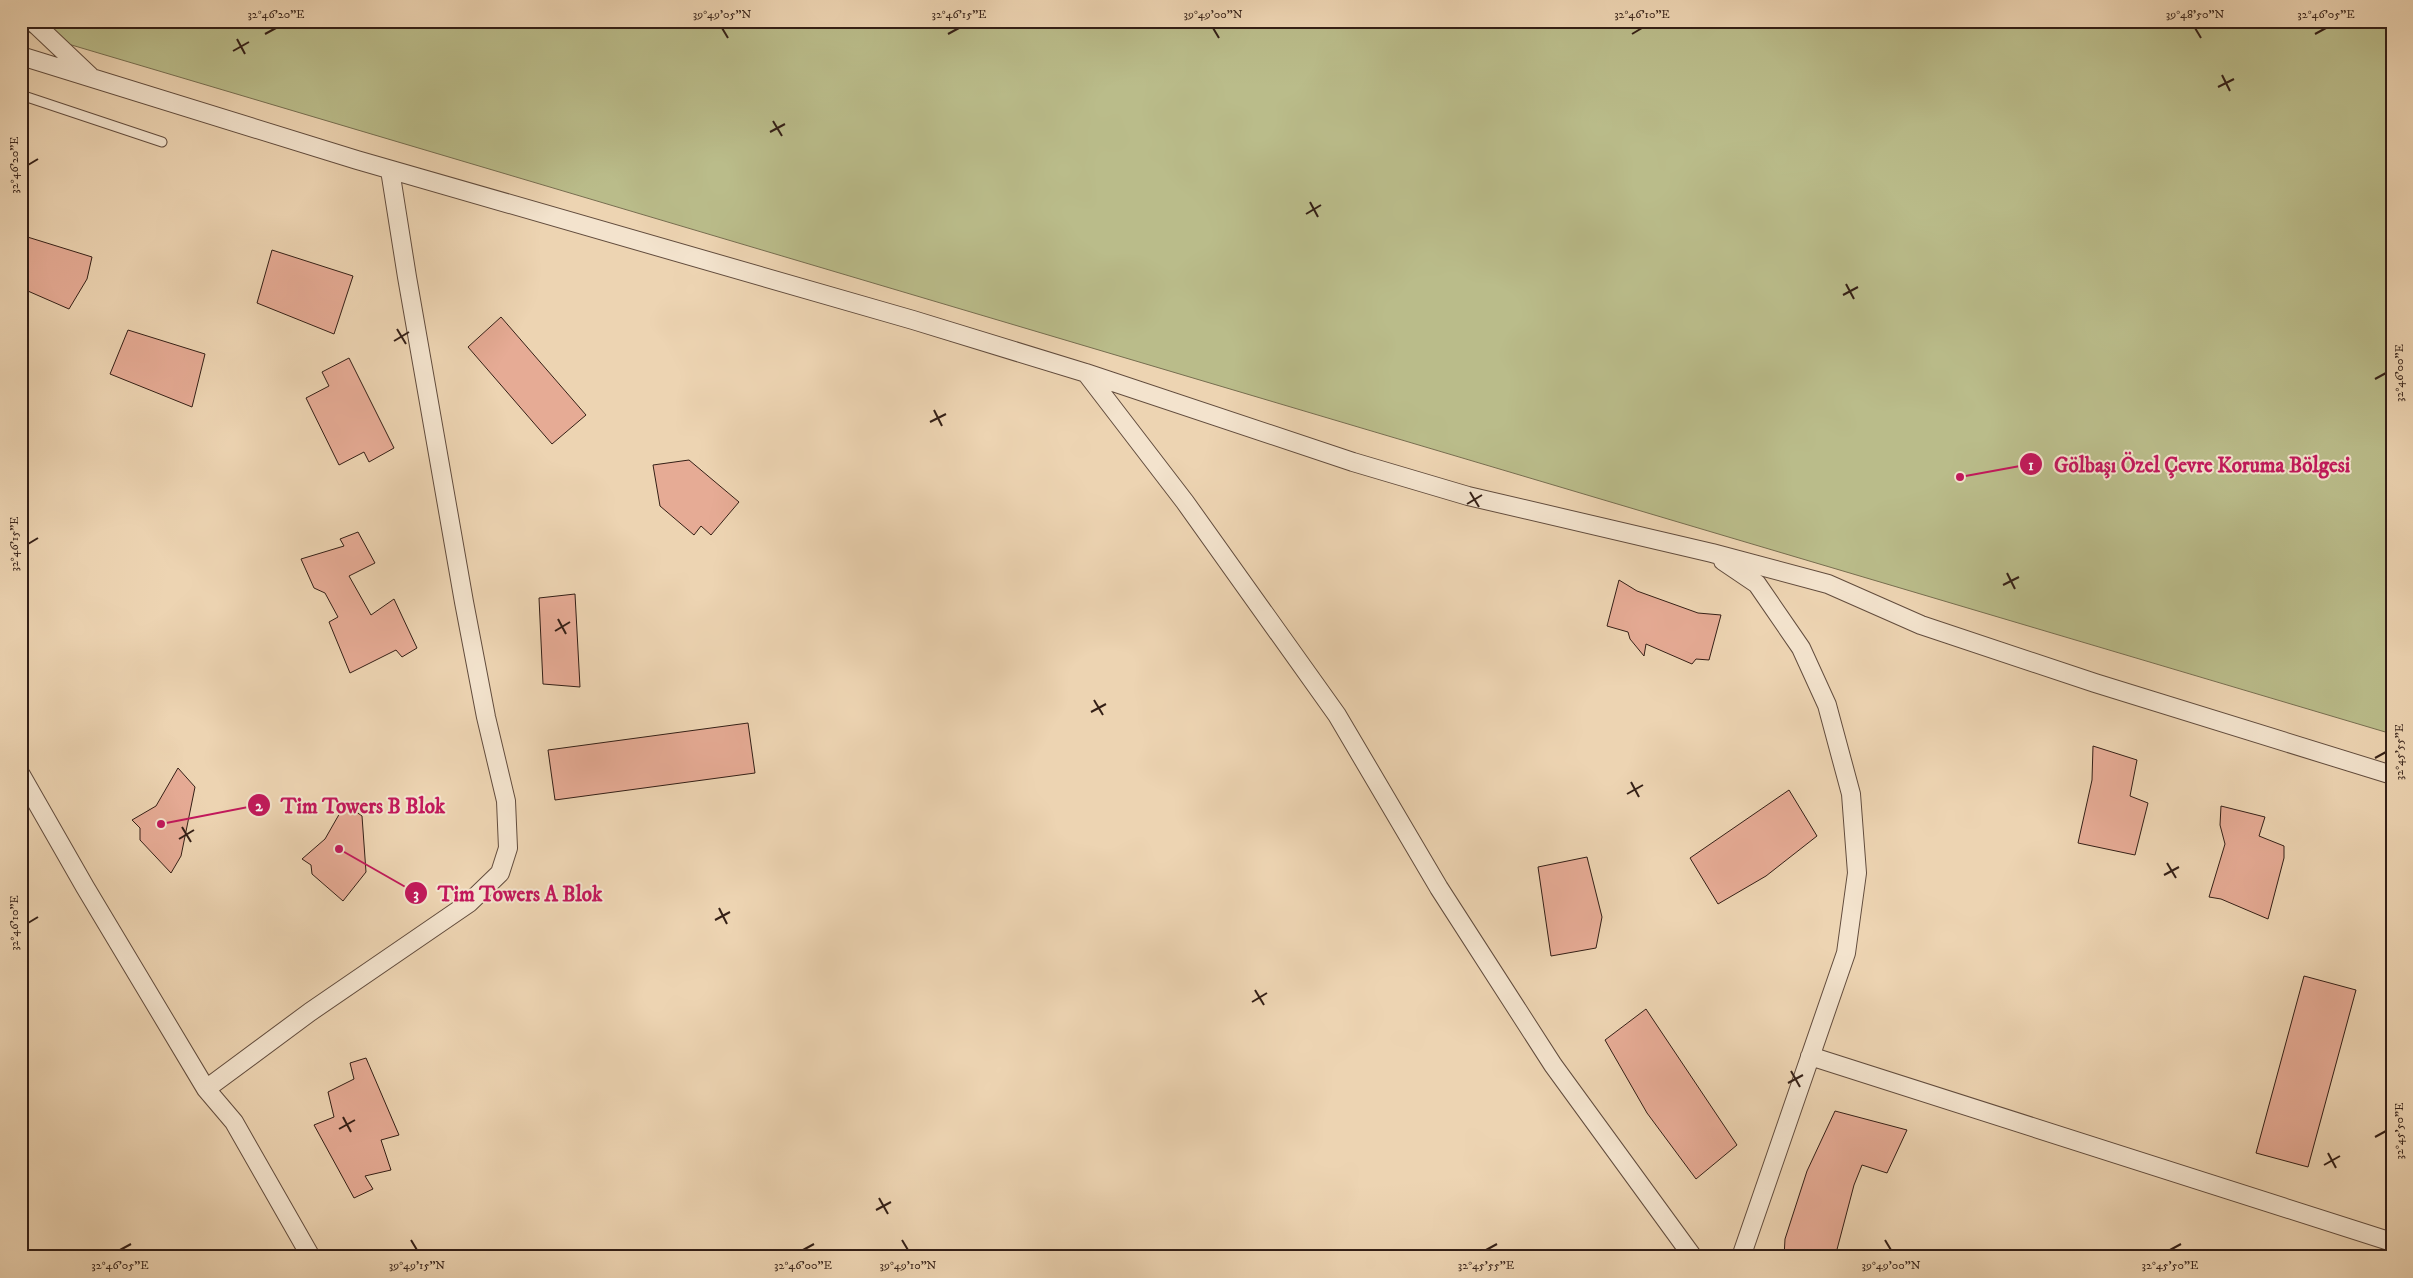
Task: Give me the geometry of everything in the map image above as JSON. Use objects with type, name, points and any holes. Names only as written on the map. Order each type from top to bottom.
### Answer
[{"type":"street","points":[[32,21],[93,78]]},
{"type":"street","points":[[21,56],[390,170],[913,320],[1086,373],[1296,445],[1439,487],[1828,584],[1930,628],[2095,683],[2392,775]]},
{"type":"street","points":[[206,1089],[310,1012],[469,903],[500,873],[508,848],[506,801],[486,717],[464,602],[390,170]]},
{"type":"street","points":[[1086,373],[1184,502],[1337,715],[1439,888],[1553,1064],[1693,1257]]},
{"type":"street","points":[[1712,554],[1757,584],[1802,648],[1828,705],[1851,794],[1857,873],[1846,953],[1741,1257]]},
{"type":"street","points":[[21,775],[85,888],[206,1089],[234,1122],[312,1257]]},
{"type":"street","points":[[1810,1056],[2392,1242]]},
{"type":"lane","points":[[21,95],[162,142]]},
{"type":"green space","points":[[21,21],[2392,21],[2392,734],[21,30]]},
{"type":"building","points":[[21,235],[92,257],[87,279],[69,309],[21,288]]},
{"type":"building","points":[[272,250],[353,276],[334,334],[257,303]]},
{"type":"building","points":[[501,317],[586,415],[552,444],[468,347]]},
{"type":"building","points":[[128,330],[205,354],[192,407],[110,374]]},
{"type":"building","points":[[349,358],[394,448],[369,462],[364,452],[339,465],[306,398],[329,386],[322,372]]},
{"type":"building","points":[[689,460],[739,502],[711,535],[701,526],[694,535],[660,506],[653,465]]},
{"type":"building","points":[[358,532],[375,563],[349,576],[371,615],[394,599],[417,648],[402,657],[396,650],[350,673],[329,622],[338,617],[325,593],[314,588],[301,559],[344,546],[340,539]]},
{"type":"building","points":[[1619,580],[1637,591],[1698,613],[1721,615],[1709,660],[1696,659],[1692,664],[1646,644],[1644,656],[1630,639],[1628,632],[1607,626]]},
{"type":"building","points":[[575,594],[580,687],[543,684],[539,598]]},
{"type":"building","points":[[748,723],[755,773],[555,800],[548,750]]},
{"type":"building","points":[[2093,746],[2137,760],[2130,796],[2148,803],[2135,855],[2078,843],[2092,780]]},
{"type":"building","points":[[178,768],[195,787],[181,856],[171,873],[140,840],[140,828],[132,820],[156,806]]},
{"type":"building","points":[[1789,790],[1817,836],[1766,876],[1718,904],[1690,858]]},
{"type":"building","points":[[345,804],[362,816],[366,872],[343,901],[312,874],[311,865],[302,859],[325,839]]},
{"type":"building","points":[[2221,806],[2265,817],[2259,836],[2284,846],[2284,858],[2268,919],[2221,899],[2209,897],[2225,844],[2220,825]]},
{"type":"building","points":[[1587,857],[1602,917],[1596,948],[1551,956],[1538,867]]},
{"type":"building","points":[[2304,976],[2356,990],[2308,1167],[2256,1153]]},
{"type":"building","points":[[1646,1009],[1737,1145],[1696,1179],[1647,1113],[1605,1040]]},
{"type":"building","points":[[366,1058],[399,1135],[381,1140],[391,1170],[365,1176],[373,1189],[354,1198],[314,1125],[334,1117],[328,1092],[354,1079],[350,1063]]},
{"type":"building","points":[[1835,1111],[1907,1130],[1887,1173],[1862,1165],[1854,1185],[1835,1257],[1784,1257],[1785,1239],[1807,1171]]},
{"type":"place","name":"Gölbaşı Özel Çevre Koruma Bölgesi","points":[[1960,477]]},
{"type":"place","name":"Tim Towers B Blok","points":[[161,824]]},
{"type":"place","name":"Tim Towers A Blok","points":[[339,849]]}]
